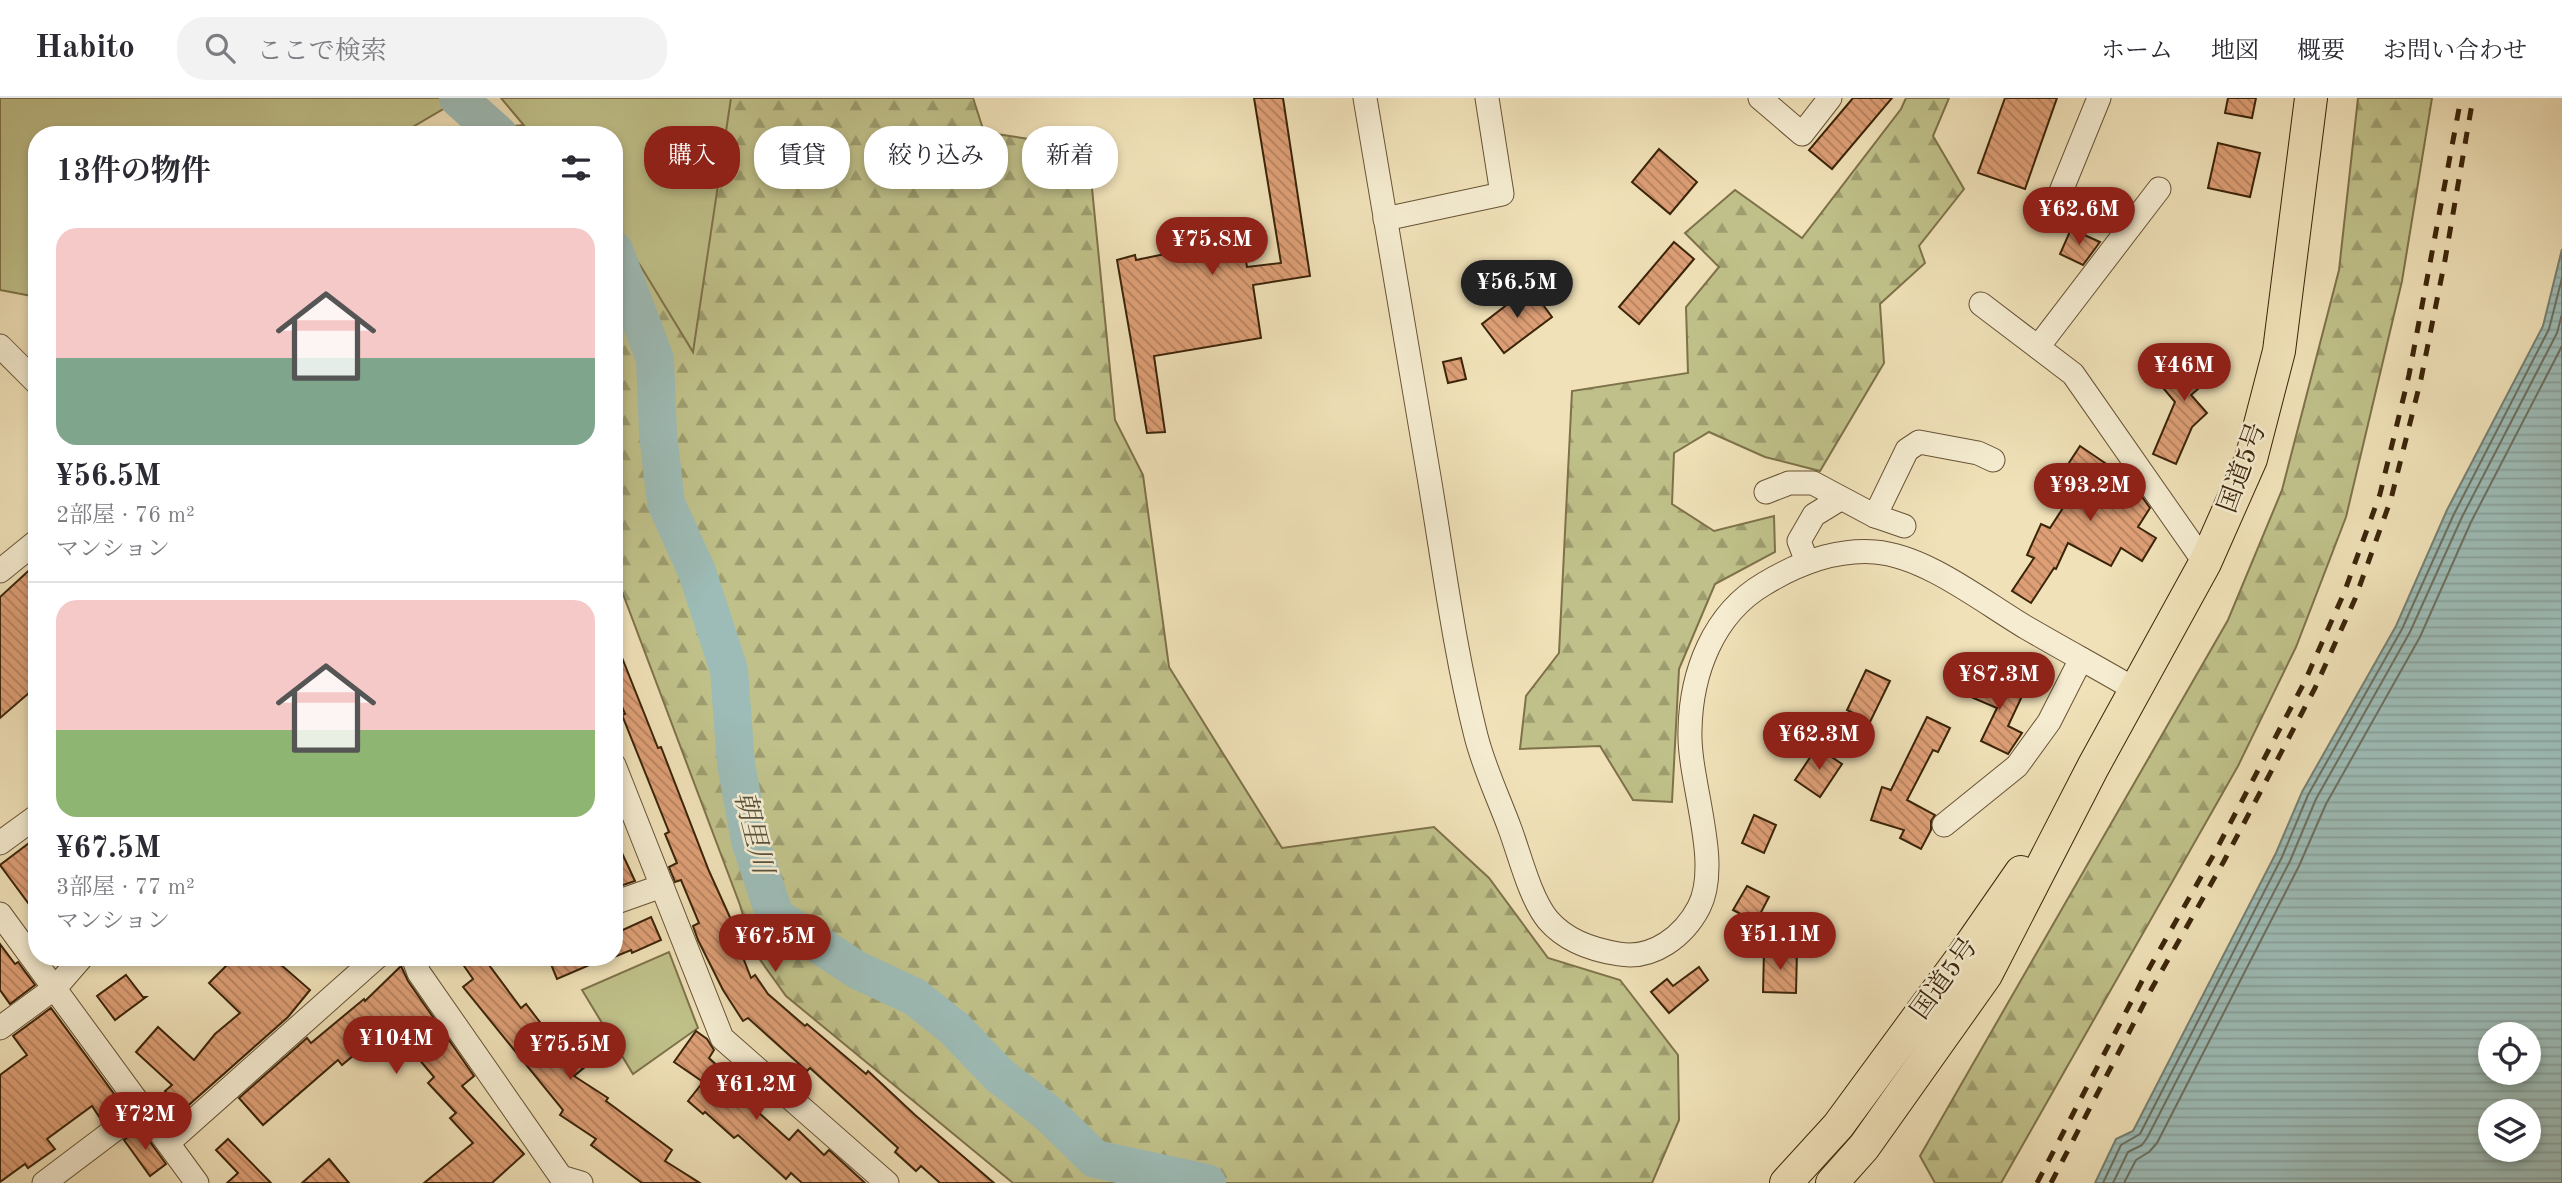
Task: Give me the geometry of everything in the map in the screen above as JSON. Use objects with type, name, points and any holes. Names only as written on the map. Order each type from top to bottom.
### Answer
[{"type":"highway","name":"国道5号","points":[[1832,1183],[1864,1147],[1986,975],[2093,767],[2205,563],[2251,459],[2279,351],[2311,98]]},
{"type":"highway","name":"国道5号","points":[[1786,1183],[1838,1126],[1960,960],[2093,767]]},
{"type":"street","points":[[1365,98],[1452,612],[1477,740],[1544,916],[1561,934],[1599,951],[1632,956],[1653,950],[1676,938],[1687,926],[1700,905],[1707,884],[1707,860],[1689,734],[1692,705],[1702,661],[1729,613],[1754,590],[1807,562],[1842,554],[1875,552],[1901,558],[1931,570],[2136,690]]},
{"type":"street","points":[[1385,219],[1502,194],[1487,98]]},
{"type":"street","points":[[1760,98],[1802,134],[1830,98]]},
{"type":"street","points":[[2055,206],[2099,98]]},
{"type":"street","points":[[2038,347],[2159,189]]},
{"type":"street","points":[[1981,304],[2073,374],[2205,563]]},
{"type":"street","points":[[0,346],[28,374]]},
{"type":"street","points":[[1875,516],[1907,450],[1919,442],[1978,453],[1993,460]]},
{"type":"street","points":[[1766,492],[1789,483],[1813,484],[1875,516],[1904,526]]},
{"type":"street","points":[[1807,562],[1799,541],[1814,515],[1840,499]]},
{"type":"street","points":[[0,571],[28,550]]},
{"type":"street","points":[[1944,825],[2017,766],[2049,722],[2081,659]]},
{"type":"street","points":[[623,788],[722,1038],[887,1183]]},
{"type":"street","points":[[0,843],[28,823]]},
{"type":"street","points":[[623,900],[662,886]]},
{"type":"street","points":[[0,914],[28,950]]},
{"type":"street","points":[[40,966],[197,1183]]},
{"type":"street","points":[[0,1028],[56,987],[74,966]]},
{"type":"street","points":[[168,1143],[367,966]]},
{"type":"street","points":[[416,966],[564,1181]]},
{"type":"street","points":[[44,1183],[71,1175],[142,1109]]},
{"type":"green space","points":[[0,98],[462,98],[414,126],[28,126],[28,295],[0,290]]},
{"type":"green space","points":[[501,98],[731,98],[727,126],[644,126],[644,189],[717,189],[693,352],[640,265],[623,244],[623,126],[524,126]]},
{"type":"green space","points":[[683,98],[973,98],[982,126],[864,126],[864,189],[1008,189],[1008,136],[1022,138],[1022,189],[1092,189],[1115,420],[1143,475],[1169,667],[1282,848],[1434,827],[1489,878],[1548,958],[1620,980],[1678,1055],[1679,1120],[1652,1183],[1013,1183],[786,996],[753,950],[740,905],[623,594],[623,126],[514,126]]},
{"type":"green space","points":[[1906,98],[1949,98],[1933,136],[1964,189],[1919,246],[1925,263],[1880,304],[1884,363],[1820,471],[1765,457],[1709,432],[1674,453],[1672,504],[1714,531],[1774,516],[1775,552],[1715,584],[1679,669],[1672,802],[1633,800],[1600,746],[1520,749],[1526,696],[1559,653],[1572,391],[1688,373],[1686,307],[1719,267],[1685,233],[1735,190],[1802,238],[1901,109]]},
{"type":"green space","points":[[2358,98],[2432,98],[2402,281],[2346,517],[2296,647],[2238,766],[2001,1183],[1935,1183],[1920,1156],[2228,620],[2282,490],[2339,270]]},
{"type":"green space","points":[[669,952],[698,1028],[633,1074],[582,990]]},
{"type":"water","points":[[2562,249],[2562,1183],[2095,1183],[2116,1139],[2133,1131],[2276,853],[2302,792],[2396,626],[2447,510],[2543,326]]},
{"type":"building","points":[[1254,98],[1283,98],[1310,276],[1253,285],[1261,338],[1154,356],[1165,432],[1147,433],[1117,260],[1135,255],[1136,260],[1242,238],[1247,267],[1281,263]]},
{"type":"building","points":[[1853,98],[1892,98],[1832,169],[1809,150]]},
{"type":"building","points":[[2005,98],[2057,98],[2025,189],[1978,173]]},
{"type":"building","points":[[2228,98],[2256,98],[2252,118],[2225,113]]},
{"type":"building","points":[[2218,143],[2260,153],[2250,197],[2208,188]]},
{"type":"building","points":[[1659,149],[1697,182],[1670,214],[1632,182]]},
{"type":"building","points":[[2071,229],[2100,242],[2083,265],[2060,254]]},
{"type":"building","points":[[1674,242],[1694,259],[1639,324],[1619,307]]},
{"type":"building","points":[[1530,287],[1552,317],[1504,353],[1482,324]]},
{"type":"building","points":[[2208,346],[2223,364],[2195,386],[2198,389],[2191,395],[2207,413],[2192,427],[2176,464],[2153,454],[2175,402],[2158,382]]},
{"type":"building","points":[[1461,358],[1466,379],[1448,383],[1443,362]]},
{"type":"building","points":[[2080,446],[2130,480],[2150,508],[2138,527],[2156,538],[2142,561],[2121,548],[2111,566],[2068,543],[2056,569],[2054,568],[2031,603],[2012,591],[2034,558],[2027,555],[2041,524],[2050,528],[2081,480],[2065,469]]},
{"type":"building","points":[[28,571],[28,694],[0,718],[0,597]]},
{"type":"building","points":[[623,660],[738,935],[735,937],[751,978],[755,975],[768,994],[866,1074],[868,1071],[994,1183],[940,1183],[921,1166],[916,1171],[895,1152],[898,1148],[810,1068],[807,1071],[748,1018],[743,1021],[723,990],[698,940],[693,926],[699,923],[681,880],[675,882],[669,867],[677,863],[665,834],[669,832],[623,717]]},
{"type":"building","points":[[1866,670],[1890,681],[1870,722],[1847,710]]},
{"type":"building","points":[[1982,673],[2024,692],[2008,726],[2022,733],[2008,754],[1981,741],[1997,708],[1971,697]]},
{"type":"building","points":[[1927,717],[1950,728],[1938,752],[1933,750],[1907,800],[1935,815],[1921,849],[1900,838],[1904,830],[1871,820],[1882,787],[1891,790]]},
{"type":"building","points":[[1817,747],[1842,764],[1820,797],[1795,780]]},
{"type":"building","points":[[1754,815],[1776,825],[1764,853],[1742,843]]},
{"type":"building","points":[[28,844],[28,903],[0,865]]},
{"type":"building","points":[[623,855],[635,881],[623,885]]},
{"type":"building","points":[[1747,886],[1769,897],[1756,922],[1733,910]]},
{"type":"building","points":[[651,917],[661,940],[632,953],[631,950],[623,953],[623,930]]},
{"type":"building","points":[[0,944],[35,985],[10,1004],[0,990]]},
{"type":"building","points":[[1764,950],[1797,951],[1796,993],[1763,992]]},
{"type":"building","points":[[226,966],[282,966],[310,990],[288,1017],[182,1111],[165,1091],[172,1085],[136,1052],[158,1027],[194,1060],[215,1034],[240,1013],[209,983]]},
{"type":"building","points":[[401,966],[408,981],[474,1076],[462,1086],[524,1154],[492,1183],[424,1183],[473,1143],[450,1118],[456,1113],[428,1083],[434,1077],[390,1025],[342,1065],[338,1060],[263,1125],[239,1098],[307,1038],[311,1043],[364,999],[365,1001]]},
{"type":"building","points":[[464,966],[490,966],[521,1008],[526,1004],[559,1047],[570,1037],[591,1062],[574,1076],[608,1098],[606,1101],[672,1150],[665,1161],[700,1183],[642,1183],[591,1145],[596,1139],[560,1115],[563,1110],[463,987],[473,979]]},
{"type":"building","points":[[552,966],[587,966],[557,979]]},
{"type":"building","points":[[1699,967],[1708,980],[1669,1013],[1651,992],[1667,979],[1673,986]]},
{"type":"building","points":[[126,975],[143,997],[146,997],[115,1020],[97,996]]},
{"type":"building","points":[[51,1008],[123,1106],[102,1121],[92,1106],[47,1139],[55,1149],[28,1168],[25,1164],[0,1182],[0,1075],[27,1055],[13,1036]]},
{"type":"building","points":[[696,1031],[707,1039],[714,1050],[709,1058],[762,1107],[758,1112],[789,1140],[798,1130],[824,1155],[829,1150],[865,1183],[802,1183],[791,1173],[786,1179],[738,1135],[734,1138],[688,1101],[703,1082],[674,1062]]},
{"type":"building","points":[[140,1128],[166,1164],[150,1176],[124,1140]]},
{"type":"building","points":[[228,1139],[271,1183],[227,1183],[238,1173],[216,1150]]},
{"type":"building","points":[[329,1159],[349,1183],[302,1183]]},
{"type":"waterway","name":"朝里川","points":[[458,98],[489,126]]},
{"type":"waterway","name":"朝里川","points":[[623,274],[655,359],[658,434],[666,503],[697,572],[729,670],[736,764],[750,841],[775,916],[857,970],[915,997],[955,1029],[999,1075],[1049,1114],[1095,1159],[1207,1183]]},
{"type":"railway","points":[[2037,1183],[2142,981],[2214,854],[2305,681],[2344,593],[2380,494],[2409,375],[2461,98]]},
{"type":"railway","points":[[2051,1183],[2152,988],[2224,861],[2315,688],[2355,599],[2391,499],[2421,379],[2473,98]]}]
